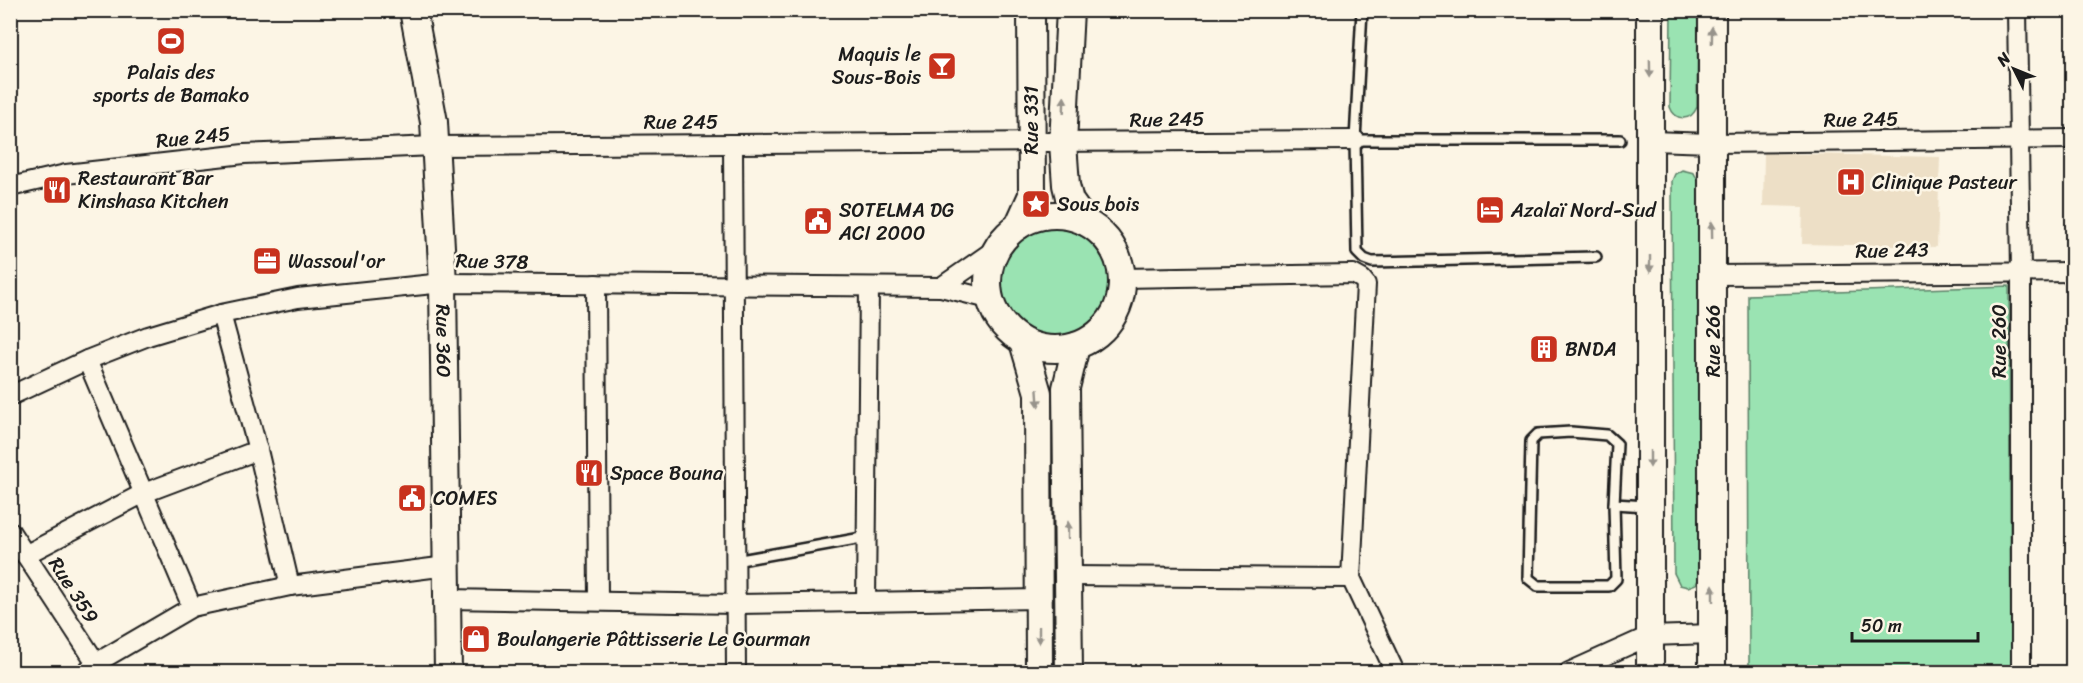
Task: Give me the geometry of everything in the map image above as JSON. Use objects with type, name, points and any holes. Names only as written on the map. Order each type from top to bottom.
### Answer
[{"type":"main road","points":[[398,10],[419,126],[427,147]]},
{"type":"main road","name":"Rue 360","points":[[413,10],[434,122],[427,147],[436,284],[440,566],[448,599],[448,672]]},
{"type":"main road","name":"Rue 331","points":[[1018,226],[1032,195],[1031,10]]},
{"type":"main road","name":"Rue 331","points":[[1070,10],[1063,142],[1066,185],[1070,201],[1085,222]]},
{"type":"main road","points":[[1650,10],[1650,672]]},
{"type":"main road","name":"Rue 266","points":[[1712,10],[1712,672]]},
{"type":"main road","points":[[1051,215],[1068,216],[1085,222],[1111,245],[1119,261],[1122,278],[1119,300],[1110,320],[1095,335],[1076,345],[1059,349],[1040,348],[1023,342],[1008,331],[996,316],[989,299],[987,281],[990,264],[997,248],[1018,226],[1034,218],[1051,215]]},
{"type":"main road","points":[[1023,342],[1038,393],[1039,672]]},
{"type":"main road","points":[[1069,672],[1066,388],[1076,345]]},
{"type":"main road","points":[[434,672],[440,566]]},
{"type":"street","name":"Rue 260","points":[[2017,10],[2021,272],[2021,672]]},
{"type":"street","name":"Rue 245","points":[[1651,141],[1711,143],[2073,139]]},
{"type":"street","name":"Rue 245","points":[[10,187],[66,174],[244,154],[427,147],[1355,140]]},
{"type":"street","points":[[733,144],[736,672]]},
{"type":"street","points":[[941,287],[997,248]]},
{"type":"street","name":"Rue 243","points":[[1713,275],[2073,272]]},
{"type":"street","points":[[1122,278],[1353,274],[1366,284],[1351,578],[1395,672]]},
{"type":"street","name":"Rue 378","points":[[10,396],[87,360],[148,336],[221,314],[298,298],[436,284],[941,287],[989,299]]},
{"type":"street","points":[[596,284],[598,601]]},
{"type":"street","points":[[866,602],[869,287]]},
{"type":"street","points":[[221,314],[258,450],[290,586]]},
{"type":"street","points":[[87,360],[192,607]]},
{"type":"street","points":[[25,555],[144,493],[258,450]]},
{"type":"street","name":"Rue 359","points":[[10,531],[95,669]]},
{"type":"street","points":[[95,669],[192,607],[290,586],[440,566]]},
{"type":"street","points":[[1068,576],[1351,578]]},
{"type":"street","points":[[448,599],[736,604],[1039,599]]},
{"type":"street","points":[[1569,672],[1649,636],[1713,634]]},
{"type":"lane","points":[[1362,10],[1355,140],[1357,252],[1364,259],[1372,262],[1596,257]]},
{"type":"lane","points":[[1355,140],[1620,140]]},
{"type":"lane","points":[[1571,432],[1607,435],[1612,438],[1617,444],[1614,504],[1616,579],[1609,586],[1538,586],[1530,581],[1528,578],[1532,441],[1538,434],[1571,432]]},
{"type":"lane","points":[[1614,504],[1650,506]]},
{"type":"lane","points":[[735,561],[867,537]]},
{"type":"shaded area","name":"Clinique Pasteur","points":[[1764,153],[1940,157],[1937,247],[1802,244],[1803,207],[1763,206]]},
{"type":"green space","points":[[1671,11],[1698,11],[1697,107],[1691,115],[1683,118],[1675,115],[1670,107]]},
{"type":"green space","points":[[1682,170],[1694,173],[1698,181],[1701,573],[1696,584],[1688,587],[1680,585],[1674,573],[1672,181],[1675,174]]},
{"type":"green space","points":[[1053,228],[1074,232],[1092,244],[1104,262],[1108,283],[1104,304],[1092,322],[1074,334],[1053,338],[1032,334],[1014,322],[1002,304],[998,283],[1002,262],[1014,244],[1032,232]]},
{"type":"green space","points":[[2009,286],[2011,672],[1749,672],[1748,295]]},
{"type":"place","name":"Palais des sports de Bamako","points":[[171,41]]},
{"type":"place","name":"Maquis le Sous-Bois","points":[[942,66]]},
{"type":"place","name":"Clinique Pasteur","points":[[1851,182]]},
{"type":"place","name":"Restaurant Bar Kinshasa Kitchen","points":[[57,190]]},
{"type":"place","name":"Sous bois","points":[[1036,204]]},
{"type":"place","name":"Azalaï Nord-Sud","points":[[1490,210]]},
{"type":"place","name":"SOTELMA DG ACI 2000","points":[[818,221]]},
{"type":"place","name":"Wassoul'or","points":[[267,261]]},
{"type":"place","name":"BNDA","points":[[1544,349]]},
{"type":"place","name":"Space Bouna","points":[[589,473]]},
{"type":"place","name":"COMES","points":[[412,498]]},
{"type":"place","name":"Boulangerie Pâttisserie Le Gourman","points":[[476,639]]}]
